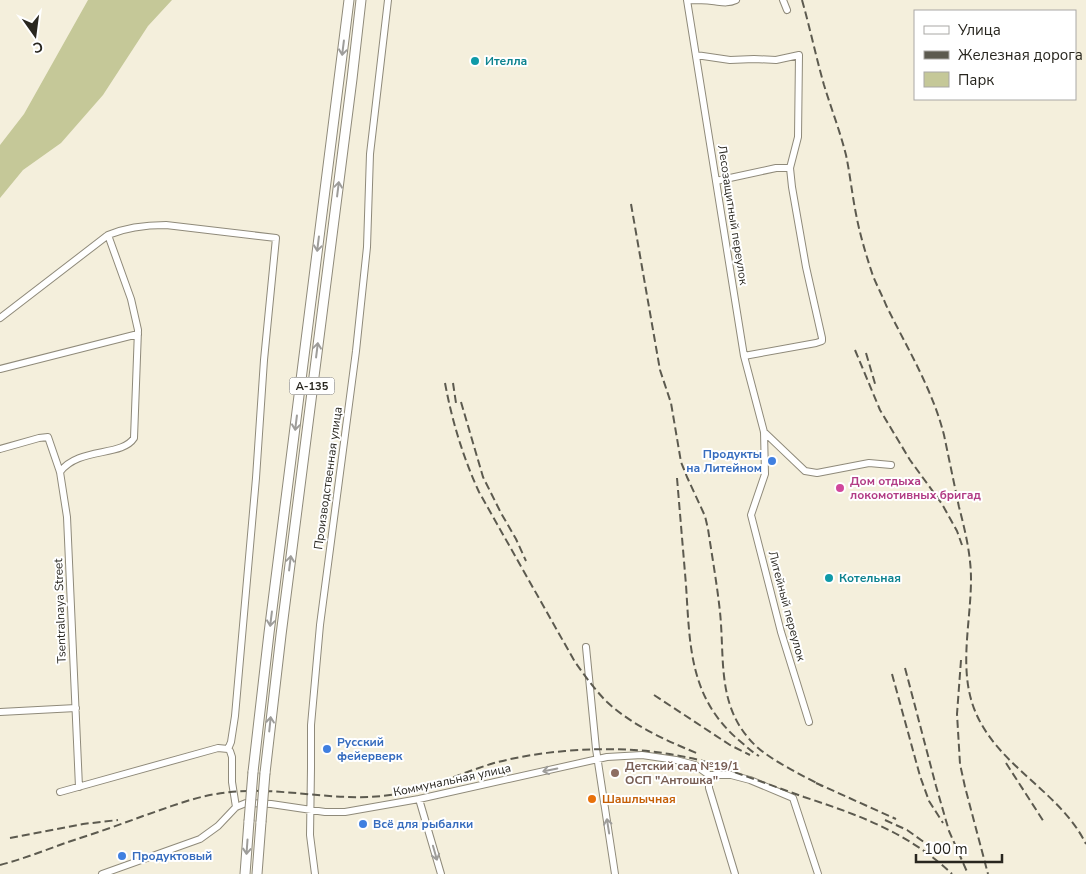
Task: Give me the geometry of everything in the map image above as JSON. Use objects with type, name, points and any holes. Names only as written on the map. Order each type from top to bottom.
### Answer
[{"type":"highway","name":"А-135","points":[[245,874],[253,772],[269,633],[349,0]]},
{"type":"highway","name":"А-135","points":[[257,874],[265,773],[281,635],[361,0]]},
{"type":"street","name":"Производственная улица","points":[[315,874],[310,835],[315,670],[356,351],[367,247],[370,154],[388,0]]},
{"type":"street","points":[[687,0],[721,3],[736,0]]},
{"type":"street","name":"Лесозащитный переулок","points":[[687,0],[744,356],[764,432],[765,474],[758,495]]},
{"type":"street","points":[[783,0],[787,10]]},
{"type":"street","points":[[696,55],[730,60],[776,60],[800,55],[798,137],[790,168],[804,258],[822,341],[744,356]]},
{"type":"street","points":[[716,181],[776,168],[790,168]]},
{"type":"street","points":[[0,318],[108,235],[121,230],[150,225],[166,225],[276,238],[264,360],[256,478],[235,716],[228,749],[232,757],[232,782],[236,807],[218,826],[200,839],[102,874]]},
{"type":"street","points":[[60,472],[65,465],[73,460],[122,447],[131,443],[134,438],[138,334],[131,298],[108,235]]},
{"type":"street","points":[[0,369],[138,334]]},
{"type":"street","points":[[764,432],[805,471],[816,473],[869,463],[891,465]]},
{"type":"street","name":"Tsentralnaya Street","points":[[0,449],[48,437],[60,472],[68,517],[79,787]]},
{"type":"street","name":"Литейный переулок","points":[[758,495],[751,515],[781,632],[809,722]]},
{"type":"street","points":[[586,647],[597,760],[615,874]]},
{"type":"street","points":[[0,712],[76,708]]},
{"type":"street","points":[[60,792],[218,748],[228,749]]},
{"type":"street","name":"Коммунальная улица","points":[[236,807],[246,803],[271,804],[325,812],[345,812],[419,799],[597,760],[607,756],[642,755],[676,760],[695,765],[709,775]]},
{"type":"street","points":[[735,874],[709,788],[709,775],[731,775],[750,780],[793,798],[818,874]]},
{"type":"street","points":[[419,799],[441,874]]},
{"type":"green space","points":[[88,0],[172,0],[148,26],[103,95],[61,143],[23,170],[0,198],[0,145],[24,114]]},
{"type":"railway","points":[[802,0],[824,85],[846,155],[858,222],[870,268],[886,305],[926,385],[944,435],[970,561],[971,579],[966,662],[967,679],[975,711],[985,731],[998,748],[1061,809],[1075,825],[1086,844]]},
{"type":"railway","points":[[631,204],[660,370],[671,403],[681,462],[705,516],[708,529],[719,602],[723,666],[729,701],[735,717],[744,732],[757,747],[780,763],[822,786]]},
{"type":"railway","points":[[855,350],[880,410],[910,460],[942,504],[957,531],[962,545]]},
{"type":"railway","points":[[866,353],[876,387]]},
{"type":"railway","points":[[445,383],[459,439],[479,492],[575,662],[598,693],[617,711],[651,732],[699,754]]},
{"type":"railway","points":[[453,383],[456,403]]},
{"type":"railway","points":[[461,402],[483,477],[526,561]]},
{"type":"railway","points":[[677,478],[691,650],[696,670],[702,690],[711,708],[724,725],[759,756]]},
{"type":"railway","points":[[961,660],[957,714],[960,764],[988,874]]},
{"type":"railway","points":[[905,668],[949,831],[968,874]]},
{"type":"railway","points":[[892,674],[920,776],[929,801],[943,823]]},
{"type":"railway","points":[[654,695],[730,745],[750,755]]},
{"type":"railway","points":[[0,865],[197,798],[216,794],[238,791],[261,791],[374,797],[421,788],[494,763],[520,757],[565,751],[618,749],[668,754],[703,761],[864,818],[901,836],[936,860],[952,874]]},
{"type":"railway","points":[[1006,763],[1044,822]]},
{"type":"railway","points":[[816,783],[896,819]]},
{"type":"railway","points":[[10,838],[83,824],[118,820]]},
{"type":"railway","points":[[885,820],[907,830],[928,845]]},
{"type":"place","name":"Ителла","points":[[475,61]]},
{"type":"place","name":"Продукты на Литейном","points":[[772,461]]},
{"type":"place","name":"Дом отдыха локомотивных бригад","points":[[840,488]]},
{"type":"place","name":"Котельная","points":[[829,578]]},
{"type":"place","name":"Русский фейерверк","points":[[327,749]]},
{"type":"place","name":"Детский сад №19/1 ОСП \"Антошка\"","points":[[615,773]]},
{"type":"place","name":"Шашлычная","points":[[592,799]]},
{"type":"place","name":"Всё для рыбалки","points":[[363,824]]},
{"type":"place","name":"Продуктовый","points":[[122,856]]}]
